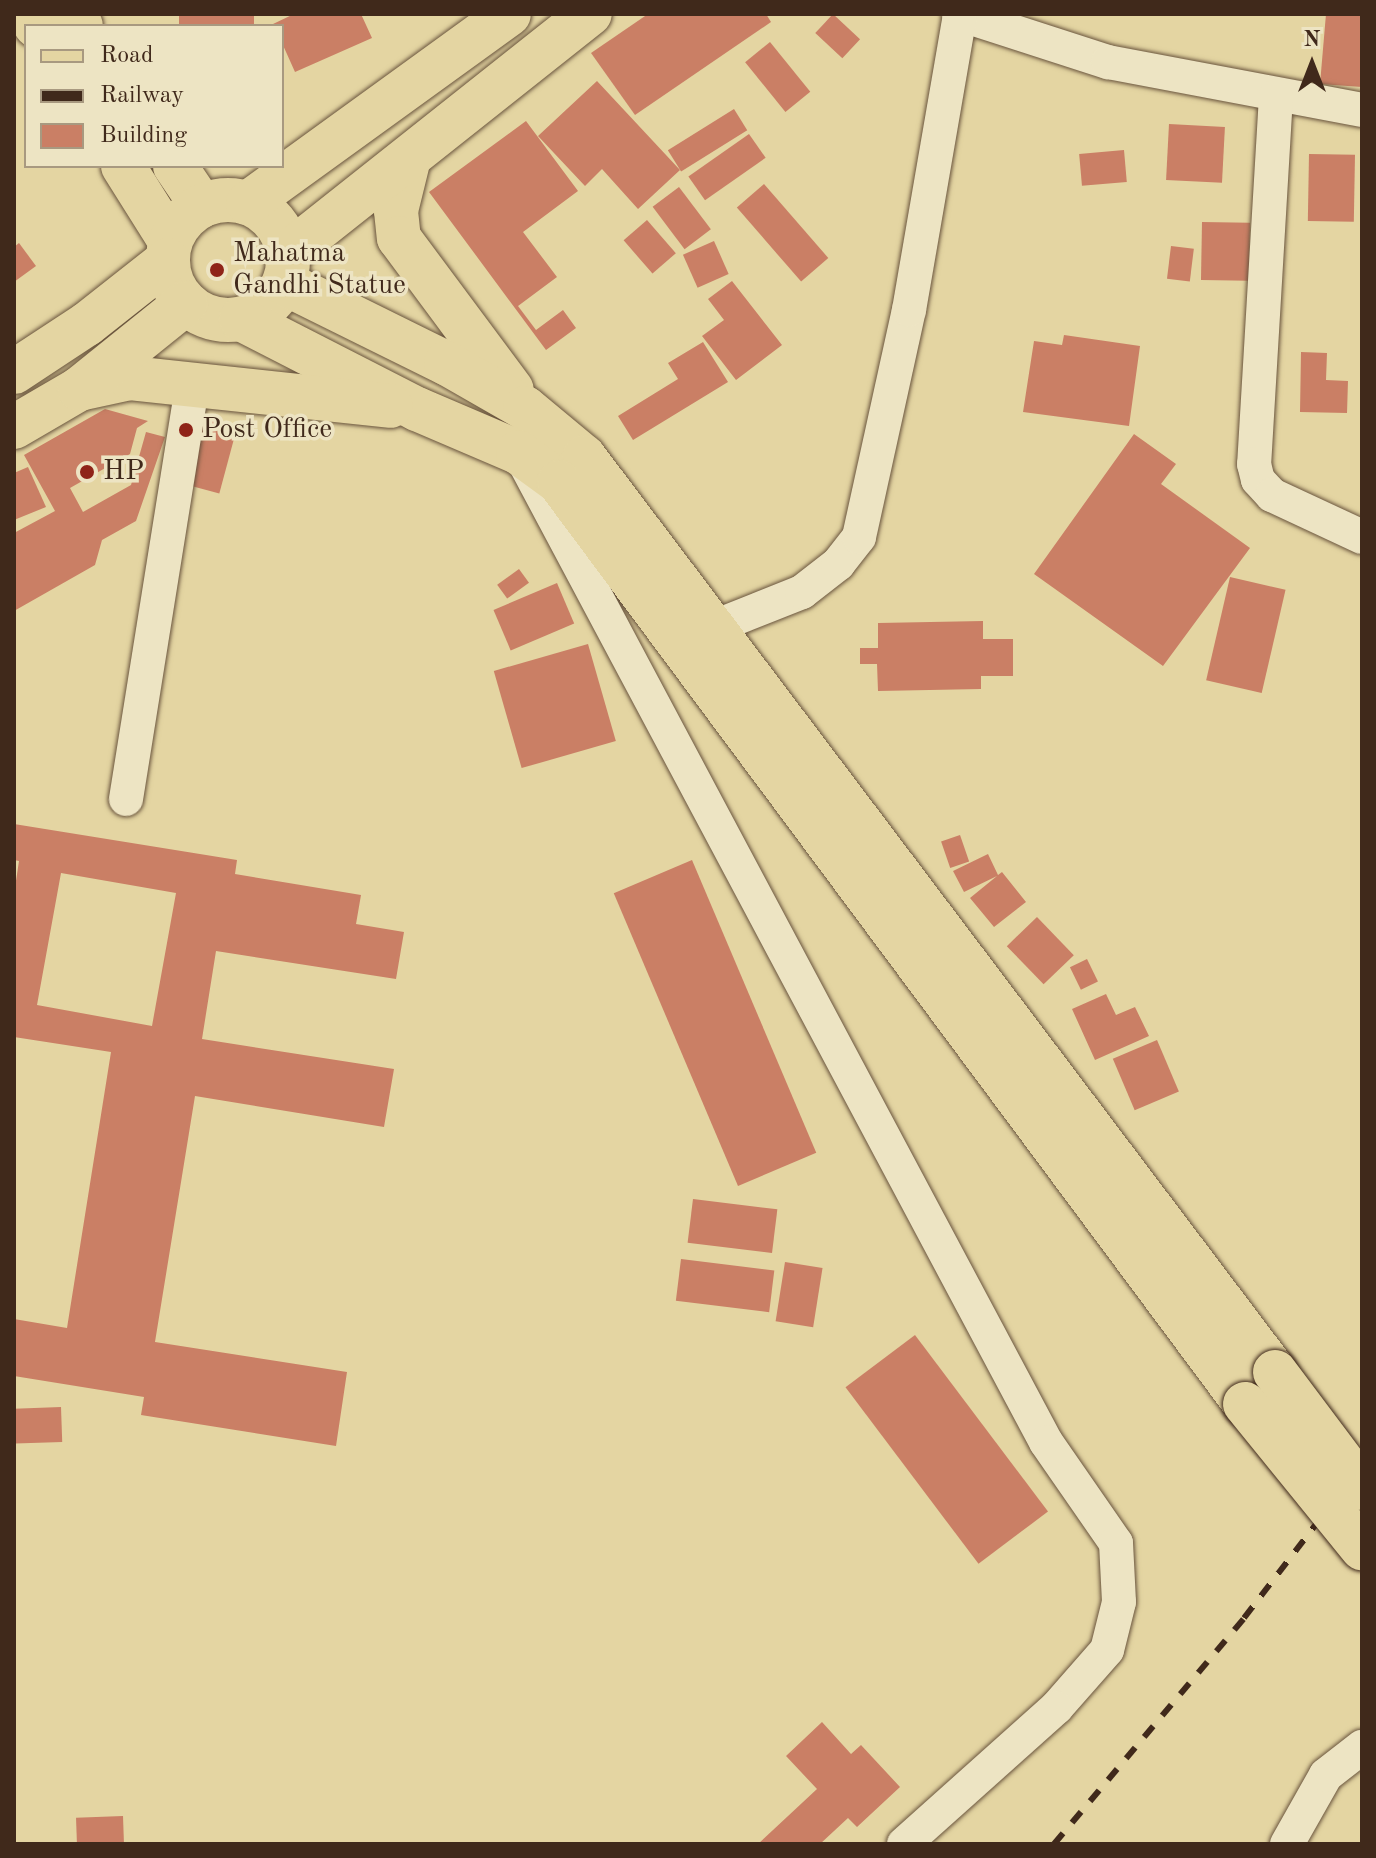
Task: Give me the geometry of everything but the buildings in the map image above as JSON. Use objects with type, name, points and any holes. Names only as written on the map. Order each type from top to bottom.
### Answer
[{"type":"main road","points":[[248,203],[509,14]]},
{"type":"main road","points":[[124,168],[169,250],[176,290],[186,303],[221,320],[241,319],[274,299],[286,268],[408,162],[590,14]]},
{"type":"main road","points":[[408,162],[396,211],[405,252],[525,408]]},
{"type":"main road","points":[[176,168],[202,206]]},
{"type":"main road","points":[[14,372],[87,324],[169,250],[188,215],[202,206],[233,200],[248,203],[276,223],[286,268],[525,408],[584,457],[1362,1488]]},
{"type":"main road","points":[[14,427],[79,389],[186,303]]},
{"type":"main road","points":[[241,319],[417,409],[518,452],[559,482],[1245,1404],[1362,1548]]},
{"type":"main road","points":[[79,389],[130,378],[417,409]]},
{"type":"street","points":[[714,627],[802,592],[838,564],[859,537],[909,310],[960,15],[1108,62],[1362,110]]},
{"type":"street","points":[[1276,96],[1254,464],[1258,480],[1272,495],[1362,537]]},
{"type":"street","points":[[126,799],[192,385]]},
{"type":"street","points":[[518,452],[573,563],[1046,1442],[1116,1543],[1119,1602],[1107,1650],[1056,1708],[904,1844]]},
{"type":"street","points":[[1287,1844],[1326,1775],[1362,1747]]},
{"type":"railway","points":[[1054,1844],[1244,1618],[1362,1464]]},
{"type":"place","name":"Mahatma Gandhi Statue","points":[[217,270]]},
{"type":"place","name":"Post Office","points":[[186,430]]},
{"type":"place","name":"HP","points":[[87,472]]}]
